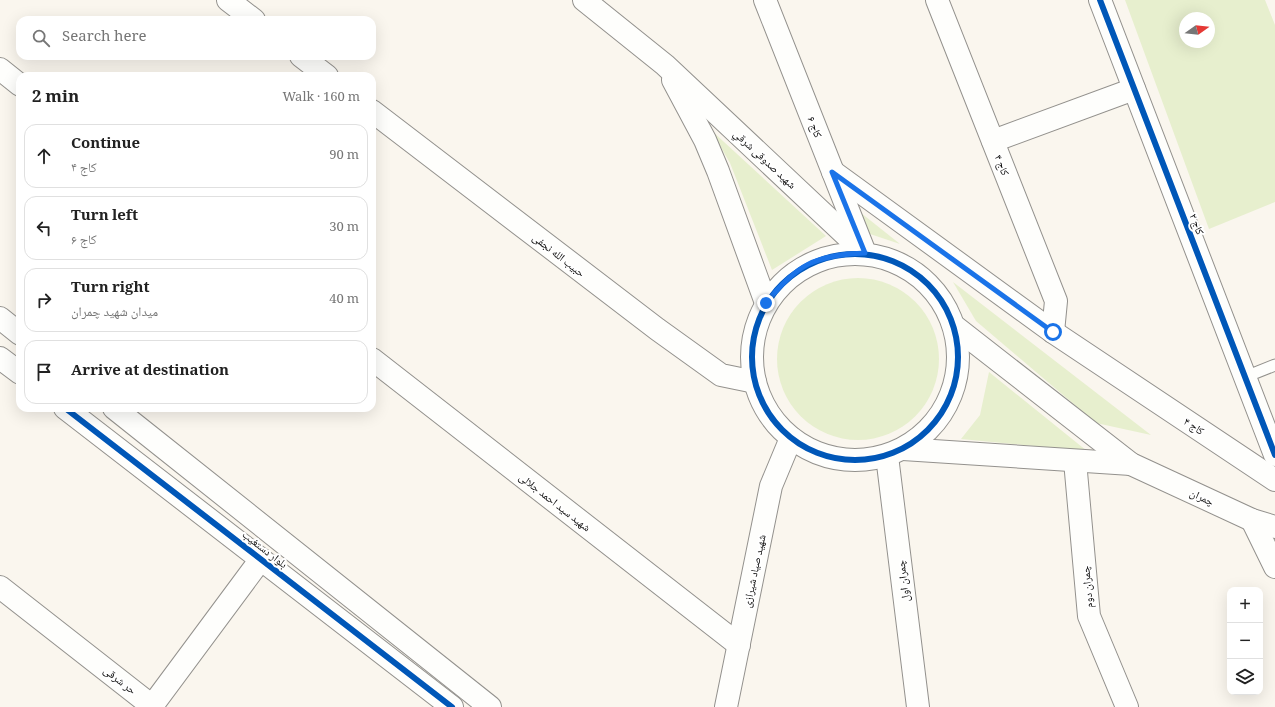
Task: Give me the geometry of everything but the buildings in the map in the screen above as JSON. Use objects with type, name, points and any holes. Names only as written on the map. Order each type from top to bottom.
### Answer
[{"type":"street","points":[[228,0],[249,16]]},
{"type":"street","name":"شهید صدوقی شرقي","points":[[584,0],[665,65],[865,253]]},
{"type":"street","name":"کاج ۶","points":[[765,0],[865,253]]},
{"type":"street","name":"کاج ۴","points":[[937,0],[1056,300],[1053,332]]},
{"type":"street","name":"کاج ۲","points":[[1100,0],[1275,455]]},
{"type":"street","points":[[306,60],[322,72]]},
{"type":"street","name":"شهید صدوقی شرقي","points":[[665,65],[705,140],[718,171],[766,303]]},
{"type":"street","points":[[0,69],[16,82]]},
{"type":"street","points":[[993,141],[1134,89]]},
{"type":"street","name":"حبیب الله نجفی","points":[[376,114],[663,334],[721,375],[755,382]]},
{"type":"street","name":"کاج ۴","points":[[832,172],[1053,332],[1275,480]]},
{"type":"street","points":[[895,453],[926,433],[944,410],[956,384],[959,355],[954,326],[941,298],[921,276],[895,260],[865,253],[836,254],[808,264],[784,280],[766,303],[755,328],[752,355],[755,382],[760,398],[768,413],[779,427],[791,438],[813,452],[837,459],[862,461],[895,453],[1131,464]]},
{"type":"street","points":[[0,318],[16,331]]},
{"type":"street","points":[[954,326],[1131,464]]},
{"type":"street","points":[[0,358],[16,371]]},
{"type":"street","name":"شهید سید احمد جلالی","points":[[376,362],[739,644]]},
{"type":"street","name":"بلوار دستغیب","points":[[70,412],[452,707]]},
{"type":"street","name":"بلوار دستغیب","points":[[119,412],[490,707]]},
{"type":"street","name":"شهید صیاد شیرازی","points":[[726,707],[771,486],[791,438]]},
{"type":"street","name":"چمران اول","points":[[895,453],[918,707]]},
{"type":"street","name":"چمران دوم","points":[[1075,461],[1089,616],[1127,707]]},
{"type":"street","name":"چمران","points":[[1131,464],[1252,520],[1275,527]]},
{"type":"street","points":[[1252,520],[1275,567]]},
{"type":"street","name":"حر شرقی","points":[[0,586],[152,706],[261,559]]},
{"type":"lane","points":[[1245,377],[1275,365]]},
{"type":"green space","points":[[1125,0],[1265,0],[1275,25],[1275,202],[1209,229]]},
{"type":"green space","points":[[711,130],[826,236],[772,270],[730,163]]},
{"type":"green space","points":[[856,209],[900,244],[867,233]]},
{"type":"green space","points":[[850,278],[866,278],[889,284],[909,296],[921,308],[936,335],[939,359],[936,383],[933,390],[921,410],[909,422],[882,437],[866,440],[850,440],[827,434],[807,422],[795,410],[780,383],[777,367],[777,351],[783,328],[795,308],[807,296],[834,281]]},
{"type":"green space","points":[[953,282],[1151,435],[1096,423],[976,321]]},
{"type":"green space","points":[[989,372],[1087,451],[961,439],[980,415]]},
{"type":"cycle path","points":[[1100,0],[1275,455]]},
{"type":"cycle path","points":[[845,254],[865,254],[895,261],[921,277],[935,291],[951,317],[958,347],[958,357],[958,367],[951,397],[935,423],[921,437],[895,453],[865,460],[845,460],[815,453],[789,437],[775,423],[759,397],[752,367],[752,347],[759,317],[775,291],[789,277],[815,261],[845,254]]},
{"type":"cycle path","points":[[70,412],[452,707]]},
{"type":"route","points":[[766,303],[784,280],[808,264],[836,254],[865,253],[832,172],[1053,332]]}]
